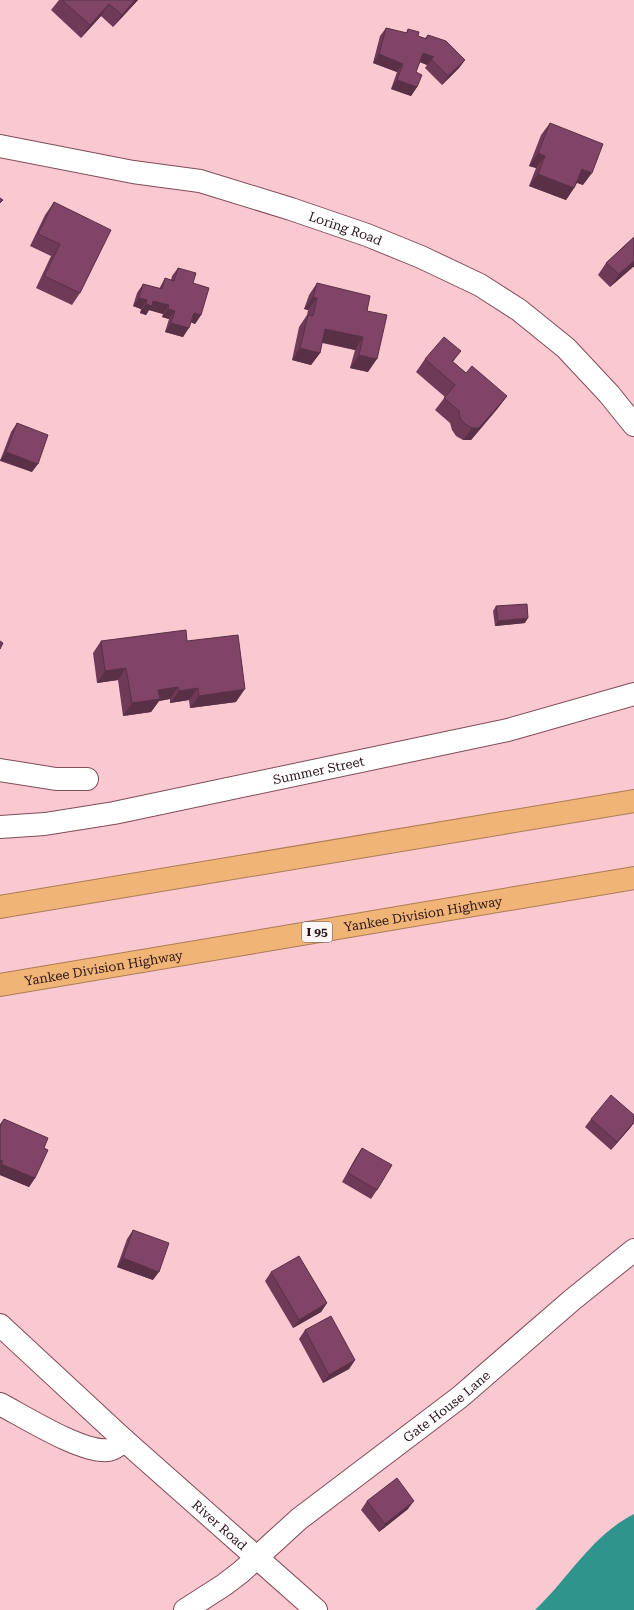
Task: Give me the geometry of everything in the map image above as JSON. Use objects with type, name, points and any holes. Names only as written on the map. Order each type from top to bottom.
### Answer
[{"type":"highway","points":[[0,907],[634,801]]},
{"type":"highway","name":"Yankee Division Highway","points":[[0,985],[634,878]]},
{"type":"street","name":"Loring Road","points":[[0,146],[133,172],[200,181],[291,209],[367,235],[421,257],[480,285],[519,310],[566,348],[610,394],[634,425]]},
{"type":"street","name":"Summer Street","points":[[0,827],[45,824],[114,813],[508,730],[634,694]]},
{"type":"street","points":[[0,770],[56,778],[88,779]]},
{"type":"street","name":"Gate House Lane","points":[[185,1610],[224,1585],[299,1520],[460,1397],[572,1300],[634,1250]]},
{"type":"street","name":"River Road","points":[[0,1325],[124,1440],[316,1610]]},
{"type":"street","points":[[0,1404],[64,1437],[95,1449],[110,1450],[118,1446],[124,1440]]},
{"type":"water","points":[[634,1514],[634,1610],[535,1610],[581,1558],[605,1534]]},
{"type":"building","points":[[62,0],[135,0],[122,15],[109,4],[90,25]]},
{"type":"building","points":[[386,28],[407,33],[408,29],[419,32],[418,36],[426,39],[428,35],[446,41],[465,60],[448,76],[431,59],[434,57],[423,53],[416,72],[422,75],[417,87],[397,80],[403,64],[379,54]]},
{"type":"building","points":[[550,123],[603,144],[592,173],[582,169],[574,188],[538,174],[545,156],[538,153]]},
{"type":"building","points":[[54,202],[111,230],[80,293],[44,276],[60,244],[38,234]]},
{"type":"building","points":[[634,237],[634,261],[619,274],[606,263]]},
{"type":"building","points":[[178,268],[196,273],[193,283],[209,288],[201,315],[194,313],[189,328],[171,323],[175,311],[168,309],[169,305],[153,301],[152,306],[146,304],[147,300],[139,298],[143,284],[162,289],[165,278],[174,281]]},
{"type":"building","points":[[317,283],[370,296],[367,311],[387,315],[377,359],[359,355],[363,337],[325,329],[320,353],[300,348],[308,315],[313,316],[317,298],[313,297]]},
{"type":"building","points":[[444,337],[461,351],[452,361],[466,373],[472,366],[507,396],[479,428],[472,428],[465,424],[460,418],[459,411],[444,398],[455,385],[425,359]]},
{"type":"building","points":[[17,423],[48,435],[38,464],[6,452]]},
{"type":"building","points":[[527,604],[528,618],[498,621],[496,606]]},
{"type":"building","points":[[186,630],[187,641],[238,635],[245,689],[199,696],[198,688],[179,691],[178,687],[158,690],[160,699],[132,703],[126,668],[105,671],[101,641]]},
{"type":"building","points":[[0,641],[3,643],[0,649]]},
{"type":"building","points":[[611,1095],[634,1115],[634,1122],[617,1142],[591,1119]]},
{"type":"building","points":[[4,1119],[48,1138],[44,1148],[48,1150],[35,1178],[1,1164],[3,1161],[0,1160],[0,1127]]},
{"type":"building","points":[[362,1148],[392,1165],[377,1190],[348,1173]]},
{"type":"building","points":[[133,1230],[169,1243],[159,1272],[123,1258]]},
{"type":"building","points":[[299,1256],[327,1303],[299,1320],[271,1272]]},
{"type":"building","points":[[331,1316],[355,1360],[329,1375],[305,1330]]},
{"type":"building","points":[[397,1478],[414,1501],[385,1524],[367,1501]]}]
